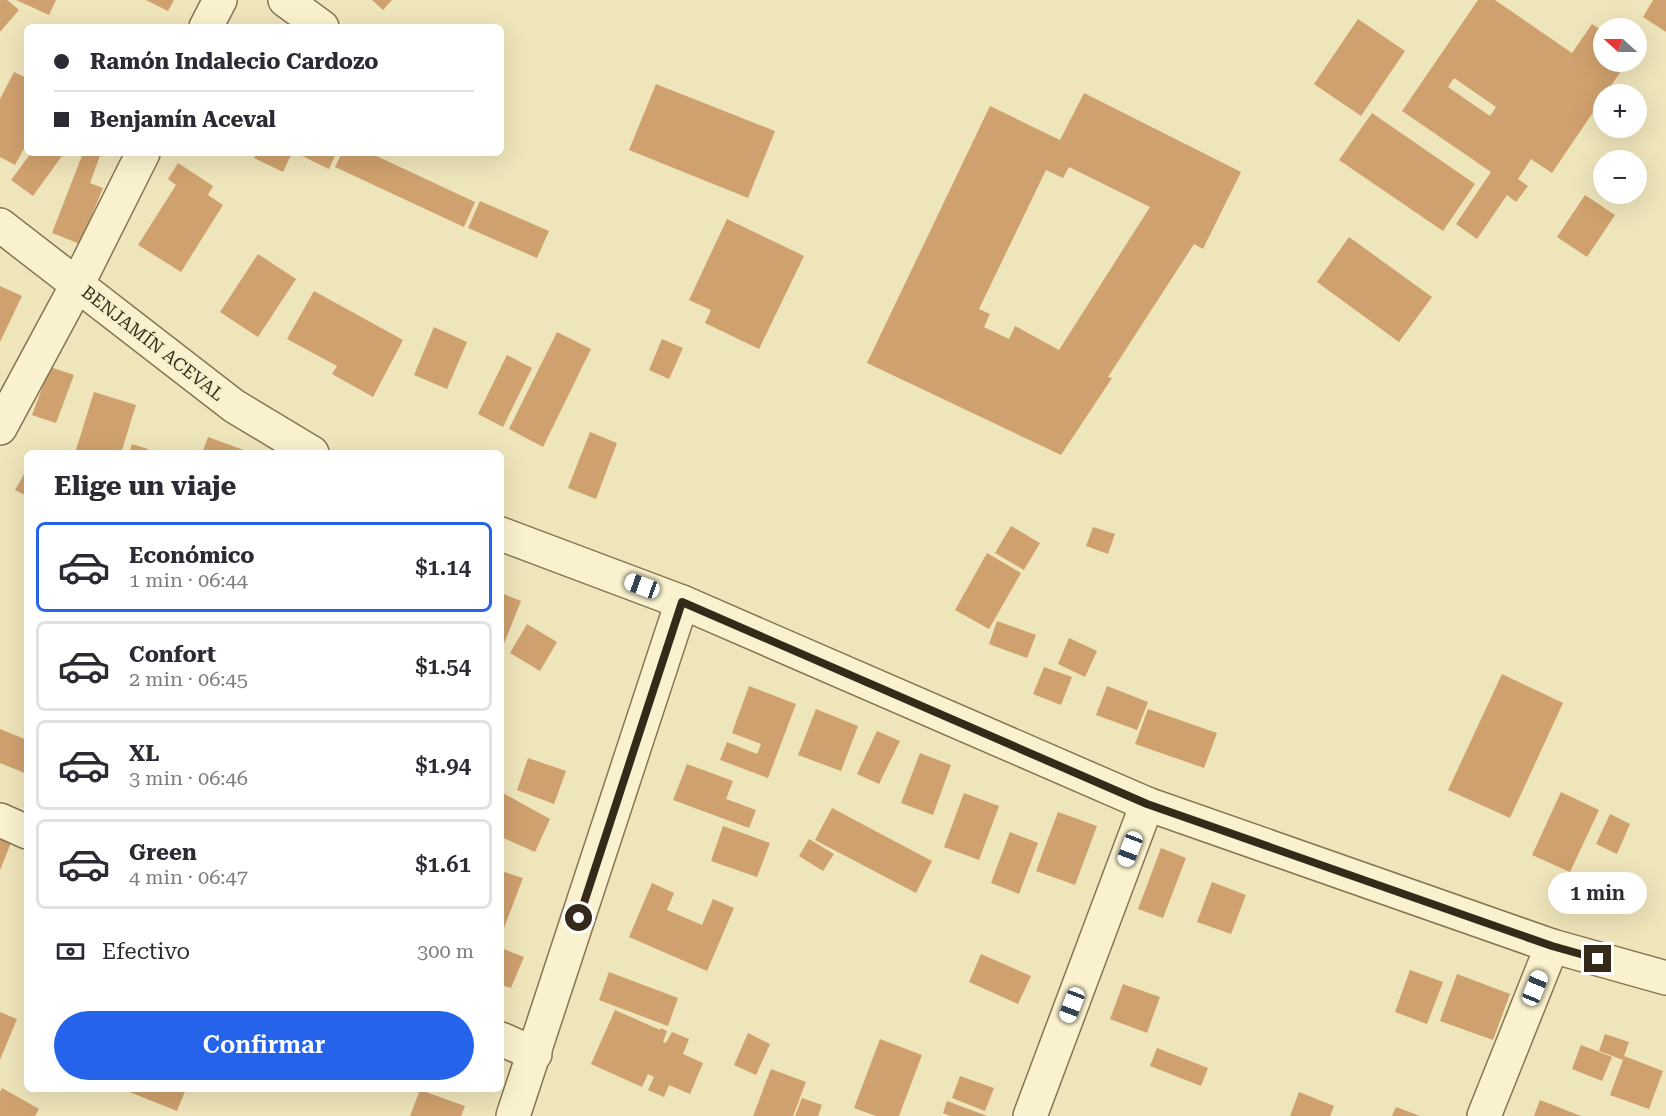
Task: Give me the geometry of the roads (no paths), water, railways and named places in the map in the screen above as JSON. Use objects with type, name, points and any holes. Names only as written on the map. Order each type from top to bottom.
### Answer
[{"type":"street","points":[[208,24],[220,0]]},
{"type":"street","points":[[285,0],[318,24]]},
{"type":"street","points":[[0,428],[77,285],[142,156]]},
{"type":"street","name":"BENJAMÍN ACEVAL","points":[[0,225],[234,406],[307,450]]},
{"type":"street","points":[[504,535],[682,602],[1147,804],[1552,946],[1666,978]]},
{"type":"street","points":[[513,1116],[682,602]]},
{"type":"street","points":[[1030,1116],[1147,804]]},
{"type":"street","points":[[0,820],[24,831]]},
{"type":"street","points":[[1484,1116],[1552,946]]},
{"type":"street","points":[[504,1040],[535,1054]]}]
